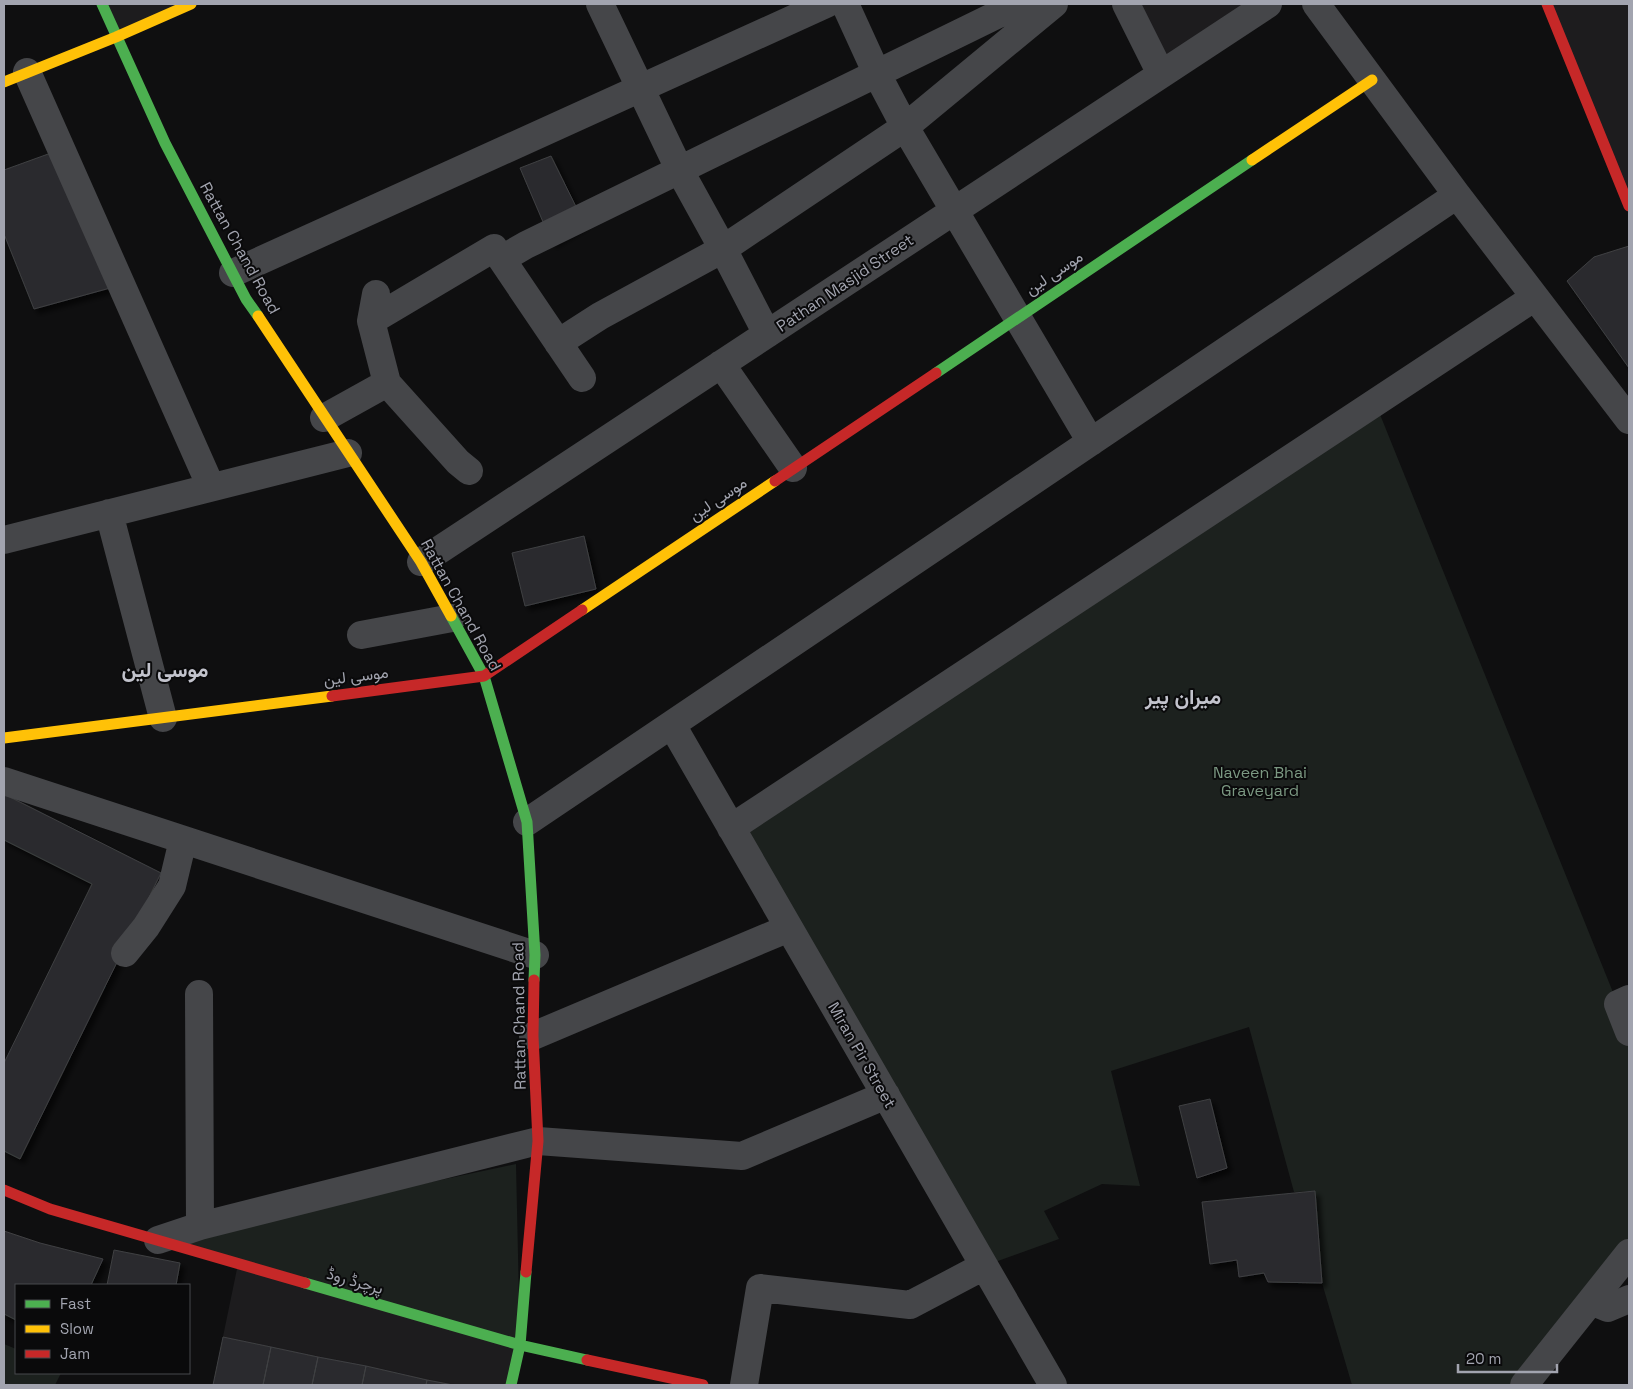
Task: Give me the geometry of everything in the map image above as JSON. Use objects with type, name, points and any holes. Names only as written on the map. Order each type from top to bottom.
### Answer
[{"type":"street","name":"Rattan Chand Road","points":[[102,4],[165,143],[246,299],[421,562],[484,676],[527,822],[536,955],[533,1036],[538,1141],[520,1345],[511,1385]]},
{"type":"street","points":[[191,4],[116,37],[15,77],[211,487]]},
{"type":"street","points":[[600,4],[680,171],[767,334]]},
{"type":"street","points":[[233,273],[826,4]]},
{"type":"street","points":[[845,4],[877,74],[905,127],[1091,442]]},
{"type":"street","points":[[502,259],[526,245],[1019,4]]},
{"type":"street","points":[[558,343],[600,316],[723,250],[905,127],[1054,4]]},
{"type":"street","points":[[1126,4],[1161,74]]},
{"type":"street","name":"Pathan Masjid Street","points":[[421,562],[1268,4]]},
{"type":"street","points":[[1316,4],[1457,194],[1629,420]]},
{"type":"street","points":[[1547,4],[1629,206]]},
{"type":"street","name":"موسی لین","points":[[4,738],[484,676],[1372,80]]},
{"type":"street","points":[[527,822],[1457,194]]},
{"type":"street","points":[[371,320],[494,248],[582,378]]},
{"type":"street","points":[[376,294],[371,320],[387,383],[458,462],[469,471]]},
{"type":"street","points":[[731,828],[1535,297]]},
{"type":"street","points":[[721,364],[792,468]]},
{"type":"street","points":[[324,418],[387,383]]},
{"type":"street","points":[[4,540],[348,453]]},
{"type":"street","points":[[109,513],[163,718]]},
{"type":"street","points":[[361,636],[452,618]]},
{"type":"street","name":"Miran Pir Street","points":[[672,724],[1053,1385]]},
{"type":"street","points":[[4,781],[536,955]]},
{"type":"street","points":[[125,952],[146,927],[172,886],[183,840]]},
{"type":"street","points":[[533,1036],[789,928]]},
{"type":"street","points":[[200,994],[200,1226]]},
{"type":"street","points":[[1629,999],[1618,1004],[1629,1032]]},
{"type":"street","points":[[158,1240],[200,1226],[538,1141],[742,1156],[886,1095]]},
{"type":"street","name":"پرچرڈ روڈ","points":[[4,1190],[50,1209],[520,1345],[703,1385]]},
{"type":"street","points":[[1524,1385],[1629,1253]]},
{"type":"street","points":[[744,1385],[760,1288],[910,1305],[984,1266]]},
{"type":"street","points":[[1591,1301],[1608,1308],[1629,1299]]},
{"type":"shaded area","points":[[102,4],[191,4],[116,37]]},
{"type":"shaded area","points":[[1127,4],[1268,4],[1161,74]]},
{"type":"shaded area","points":[[1547,4],[1629,4],[1629,206]]},
{"type":"shaded area","points":[[238,1264],[520,1345],[511,1385],[213,1385]]},
{"type":"green space","name":"Naveen Bhai Graveyard","points":[[1379,412],[1629,1032],[1629,1253],[1524,1385],[1352,1385],[1322,1283],[1315,1191],[1294,1192],[1249,1027],[1111,1071],[1140,1186],[1102,1184],[1044,1211],[1059,1239],[984,1266],[731,828]]},
{"type":"green space","points":[[516,1164],[520,1345],[158,1240]]},
{"type":"green space","points":[[4,1344],[15,1349],[15,1374],[60,1374],[55,1385],[4,1385]]},
{"type":"building","points":[[62,149],[121,285],[34,309],[4,234],[4,170]]},
{"type":"building","points":[[551,156],[584,223],[552,243],[520,168]]},
{"type":"building","points":[[1629,246],[1629,368],[1567,281],[1594,257]]},
{"type":"building","points":[[584,536],[596,589],[525,606],[512,553]]},
{"type":"building","points":[[4,794],[161,873],[20,1159],[4,1151],[4,1063],[92,884],[4,840]]},
{"type":"building","points":[[1210,1099],[1227,1168],[1197,1178],[1179,1106]]},
{"type":"building","points":[[1315,1191],[1322,1283],[1268,1282],[1264,1273],[1239,1277],[1237,1260],[1210,1264],[1202,1202]]},
{"type":"building","points":[[4,1231],[40,1243],[103,1259],[91,1284],[15,1284],[15,1320],[4,1314]]},
{"type":"building","points":[[114,1250],[180,1263],[176,1284],[107,1284]]},
{"type":"building","points":[[223,1337],[271,1347],[263,1385],[213,1385]]},
{"type":"building","points":[[271,1347],[318,1357],[312,1385],[263,1385]]},
{"type":"building","points":[[318,1357],[366,1366],[362,1385],[312,1385]]},
{"type":"building","points":[[366,1366],[427,1380],[426,1385],[362,1385]]},
{"type":"building","points":[[427,1380],[453,1385],[426,1385]]},
{"type":"traffic: fast","points":[[102,4],[165,143],[246,299],[258,316]]},
{"type":"traffic: fast","points":[[936,373],[1252,160]]},
{"type":"traffic: fast","points":[[451,616],[484,676],[527,822],[535,955],[534,980]]},
{"type":"traffic: fast","points":[[511,1385],[520,1345],[526,1272]]},
{"type":"traffic: fast","points":[[305,1283],[520,1345],[587,1360]]},
{"type":"traffic: slow","points":[[4,82],[116,37],[191,4]]},
{"type":"traffic: slow","points":[[1252,160],[1372,80]]},
{"type":"traffic: slow","points":[[258,316],[421,562],[451,616]]},
{"type":"traffic: slow","points":[[582,610],[775,481]]},
{"type":"traffic: slow","points":[[4,738],[332,696]]},
{"type":"traffic: jam","points":[[1547,4],[1629,206]]},
{"type":"traffic: jam","points":[[775,481],[936,373]]},
{"type":"traffic: jam","points":[[332,696],[484,676],[582,610]]},
{"type":"traffic: jam","points":[[526,1272],[538,1141],[533,1036],[534,980]]},
{"type":"traffic: jam","points":[[4,1190],[50,1209],[305,1283]]},
{"type":"traffic: jam","points":[[587,1360],[703,1385]]},
{"type":"district","name":"موسی لین","points":[[165,669]]},
{"type":"district","name":"میران پیر","points":[[1183,696]]}]
